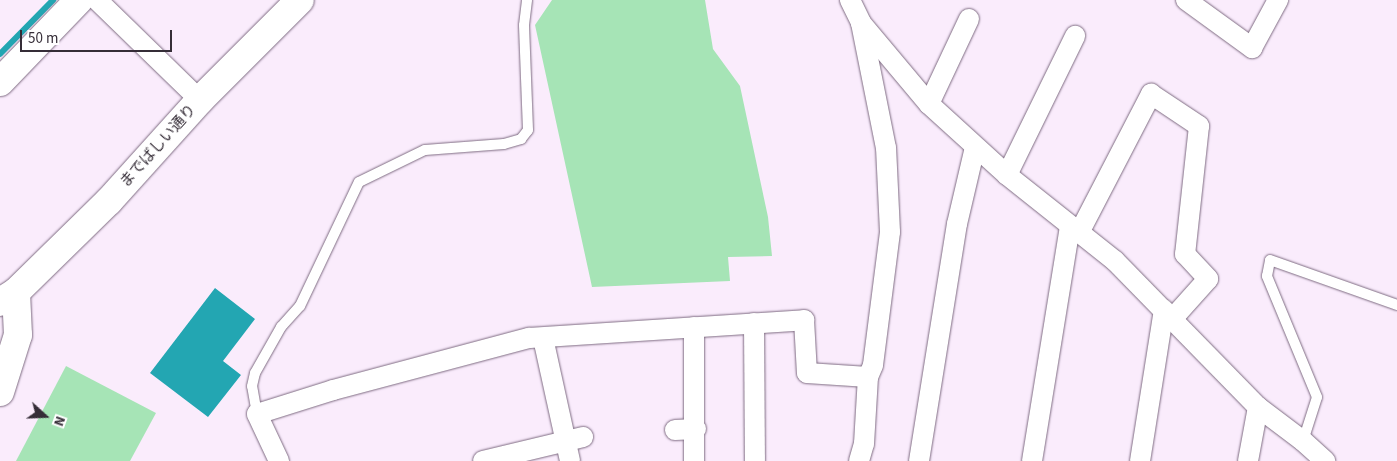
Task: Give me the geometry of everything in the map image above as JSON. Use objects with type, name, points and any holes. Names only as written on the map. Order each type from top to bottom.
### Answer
[{"type":"street","points":[[0,82],[79,0]]},
{"type":"street","points":[[97,0],[200,100]]},
{"type":"street","name":"までばしい通り","points":[[8,297],[109,201],[200,100],[300,0]]},
{"type":"street","points":[[850,0],[861,24],[886,148],[890,232],[874,365],[868,377],[864,444],[859,461]]},
{"type":"street","points":[[1186,0],[1252,48],[1278,0]]},
{"type":"street","points":[[929,104],[969,19]]},
{"type":"street","points":[[861,24],[929,104],[1007,175],[1115,261],[1258,407],[1303,440],[1324,461]]},
{"type":"street","points":[[1007,175],[1075,36]]},
{"type":"street","points":[[1032,461],[1075,230],[1151,94],[1199,126],[1185,254],[1208,279],[1168,314],[1140,461]]},
{"type":"street","points":[[919,461],[957,224],[975,147]]},
{"type":"street","points":[[0,392],[18,335],[8,297]]},
{"type":"street","points":[[279,461],[257,414],[342,388],[529,338],[804,320],[807,373],[868,377]]},
{"type":"street","points":[[754,323],[755,461]]},
{"type":"street","points":[[694,327],[696,429],[694,461]]},
{"type":"street","points":[[543,338],[574,438],[570,461]]},
{"type":"street","points":[[1248,461],[1258,407]]},
{"type":"street","points":[[676,430],[696,429]]},
{"type":"street","points":[[483,461],[574,438]]},
{"type":"lane","points":[[257,414],[252,386],[255,373],[281,326],[300,306],[359,182],[425,150],[504,144],[521,139],[528,130],[524,25],[528,0]]},
{"type":"lane","points":[[1303,440],[1317,397],[1266,276],[1270,260],[1397,305]]},
{"type":"green space","points":[[552,0],[705,0],[713,49],[740,86],[768,217],[772,256],[728,257],[730,281],[592,287],[535,25]]},
{"type":"green space","points":[[66,366],[156,413],[130,461],[16,461]]},
{"type":"water","points":[[215,288],[255,319],[223,361],[241,375],[208,417],[150,373]]},
{"type":"waterway","points":[[0,54],[53,0]]}]
